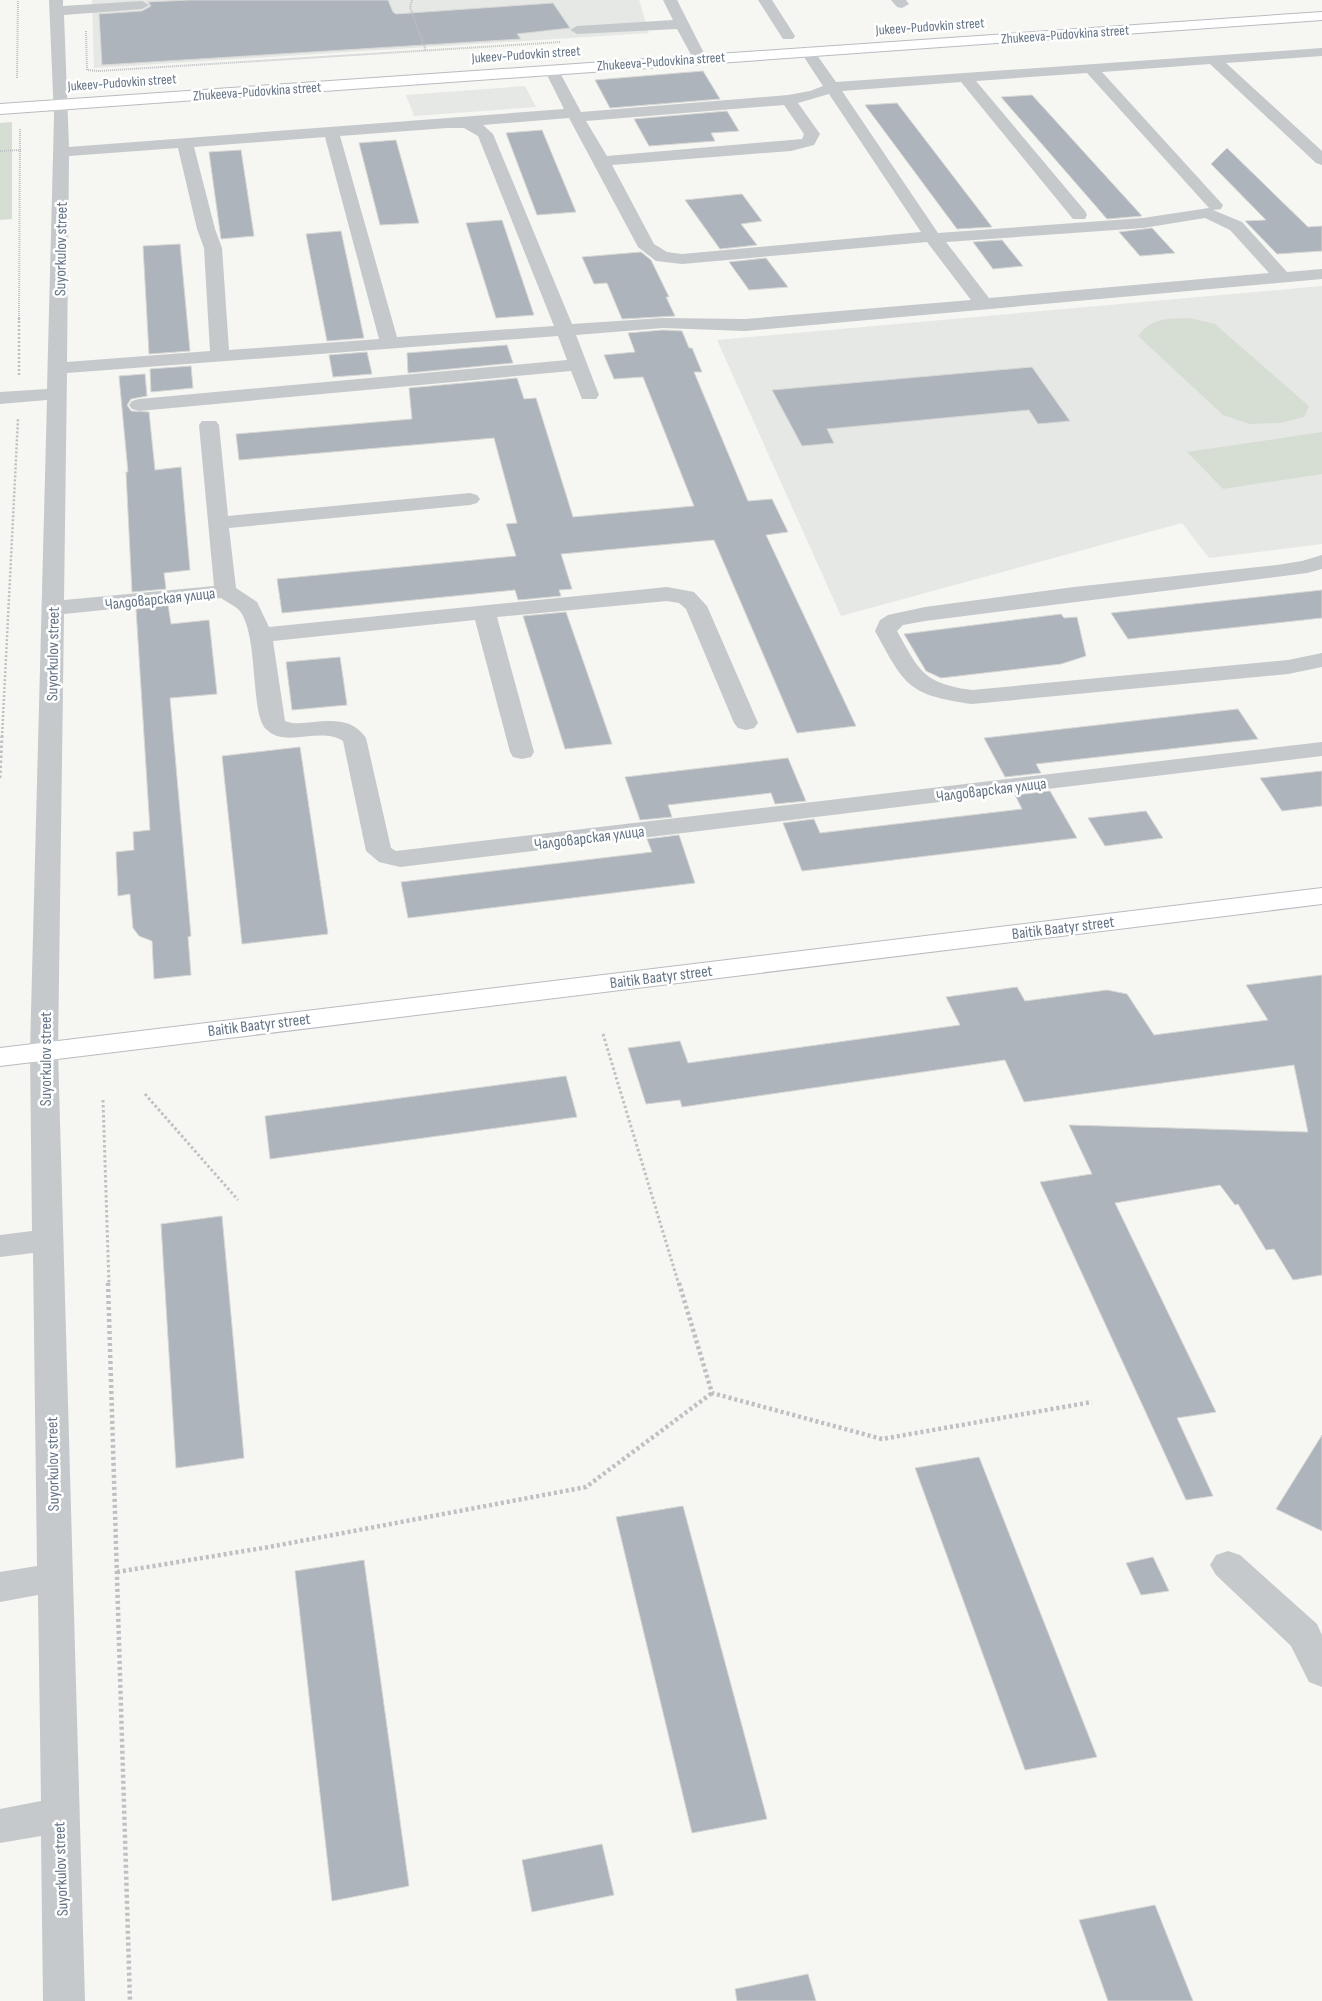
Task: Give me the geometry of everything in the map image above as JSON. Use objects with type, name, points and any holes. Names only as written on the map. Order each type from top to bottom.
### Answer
[{"type":"main road","name":"Zhukeeva-Pudovkina street","points":[[0,109],[1322,16]]},
{"type":"main road","points":[[768,37],[807,34]]},
{"type":"main road","points":[[672,44],[711,41]]},
{"type":"main road","name":"Jukeev-Pudovkin street","points":[[44,87],[78,85]]},
{"type":"main road","name":"Baitik Baatyr street","points":[[0,1057],[1322,896]]},
{"type":"street","points":[[670,0],[700,59]]},
{"type":"street","points":[[765,0],[788,36]]},
{"type":"street","points":[[56,6],[86,9],[142,5]]},
{"type":"street","name":"Suyorkulov street","points":[[56,6],[62,86],[62,152],[44,1051],[58,1815],[64,2001]]},
{"type":"street","points":[[577,30],[682,24]]},
{"type":"street","points":[[807,51],[933,237],[984,304]]},
{"type":"street","points":[[62,152],[463,122],[572,111],[788,100],[814,95],[833,87],[1322,52]]},
{"type":"street","points":[[1214,60],[1322,160]]},
{"type":"street","points":[[1090,68],[1215,205]]},
{"type":"street","points":[[551,69],[647,247],[662,257],[682,259],[933,237],[1143,223],[1207,213],[1236,226],[1282,277]]},
{"type":"street","points":[[965,78],[1079,216]]},
{"type":"street","points":[[602,161],[791,146],[808,142],[812,134],[788,100]]},
{"type":"street","points":[[572,111],[588,101]]},
{"type":"street","points":[[463,122],[475,126],[485,134],[565,329],[589,395]]},
{"type":"street","points":[[332,131],[389,343]]},
{"type":"street","points":[[185,142],[206,229],[213,248],[220,355]]},
{"type":"street","points":[[57,368],[565,329],[680,322],[729,326],[1322,274]]},
{"type":"street","points":[[139,405],[578,365]]},
{"type":"street","points":[[0,398],[57,394]]},
{"type":"street","points":[[209,425],[225,591]]},
{"type":"street","points":[[217,523],[470,499]]},
{"type":"street","points":[[1322,561],[1307,567],[1277,572],[1074,594],[925,614],[896,620],[888,625],[886,631],[911,676],[925,687],[936,692],[972,697],[1288,667],[1322,660]]},
{"type":"street","name":"Чалдоварская улица","points":[[52,608],[225,591],[249,607],[261,635],[273,723],[280,729],[293,730],[325,726],[344,729],[354,738],[379,851],[388,858],[400,859],[1322,749]]},
{"type":"street","points":[[261,635],[667,594],[686,597],[696,606],[746,723]]},
{"type":"street","points":[[484,612],[522,752]]},
{"type":"street","points":[[0,1246],[46,1240]]},
{"type":"street","points":[[1228,1566],[1304,1635],[1322,1671]]},
{"type":"street","points":[[0,1586],[55,1577]]},
{"type":"street","points":[[0,1826],[58,1815]]},
{"type":"path","points":[[17,78],[18,0]]},
{"type":"path","points":[[412,0],[410,7],[426,51]]},
{"type":"path","points":[[86,9],[88,70],[561,42]]},
{"type":"path","points":[[0,778],[19,396],[21,150],[19,121]]},
{"type":"path","points":[[0,151],[21,150]]},
{"type":"path","points":[[603,1034],[712,1392]]},
{"type":"path","points":[[145,1094],[238,1200]]},
{"type":"path","points":[[103,1100],[130,2001]]},
{"type":"path","points":[[712,1392],[882,1439],[1092,1402]]},
{"type":"path","points":[[117,1572],[269,1547],[586,1487],[712,1392]]},
{"type":"shaded area","points":[[92,0],[639,0],[649,33],[94,68]]},
{"type":"shaded area","points":[[525,86],[536,107],[414,116],[406,95]]},
{"type":"shaded area","points":[[12,122],[12,219],[0,220],[0,123]]},
{"type":"shaded area","points":[[1322,286],[1322,544],[1209,558],[1182,523],[841,616],[717,340]]},
{"type":"shaded area","points":[[1190,318],[1215,324],[1309,406],[1304,417],[1281,423],[1249,424],[1223,415],[1138,336],[1155,322],[1168,319]]},
{"type":"shaded area","points":[[1322,432],[1322,474],[1223,489],[1187,452]]},
{"type":"building","points":[[188,0],[388,0],[393,12],[396,14],[553,3],[570,28],[517,34],[521,39],[102,65],[99,14],[142,11],[151,6],[148,2]]},
{"type":"building","points":[[703,71],[720,99],[610,108],[595,80]]},
{"type":"building","points":[[1032,95],[1142,216],[1107,219],[1001,97]]},
{"type":"building","points":[[897,103],[992,227],[957,229],[865,105]]},
{"type":"building","points":[[727,111],[739,131],[711,133],[715,141],[649,146],[634,119]]},
{"type":"building","points":[[542,130],[576,212],[537,215],[506,133]]},
{"type":"building","points":[[396,140],[419,223],[380,225],[359,143]]},
{"type":"building","points":[[1227,148],[1308,227],[1322,226],[1322,251],[1277,254],[1245,221],[1266,220],[1211,164]]},
{"type":"building","points":[[241,150],[254,236],[221,239],[209,152]]},
{"type":"building","points":[[742,194],[762,221],[741,224],[757,245],[720,249],[685,200]]},
{"type":"building","points":[[502,220],[534,315],[496,318],[466,223]]},
{"type":"building","points":[[1152,228],[1175,253],[1140,256],[1119,232]]},
{"type":"building","points":[[341,231],[364,338],[327,341],[306,234]]},
{"type":"building","points":[[1002,240],[1023,266],[993,269],[973,242]]},
{"type":"building","points":[[180,244],[190,351],[149,354],[143,246]]},
{"type":"building","points":[[641,252],[651,260],[669,297],[666,297],[675,316],[622,319],[607,283],[594,284],[582,257]]},
{"type":"building","points":[[766,258],[788,287],[749,290],[729,262]]},
{"type":"building","points":[[663,330],[682,331],[689,348],[692,348],[702,372],[694,372],[748,501],[772,499],[788,532],[766,535],[856,726],[797,733],[714,540],[561,554],[572,589],[559,590],[561,596],[518,600],[515,590],[282,613],[277,579],[516,556],[506,524],[517,523],[494,438],[239,460],[236,434],[412,419],[409,388],[517,378],[524,399],[536,398],[573,517],[694,506],[643,377],[614,379],[604,355],[635,352],[628,333]]},
{"type":"building","points":[[507,345],[513,363],[408,373],[407,353]]},
{"type":"building","points":[[367,352],[372,374],[333,377],[329,355]]},
{"type":"building","points":[[191,366],[193,388],[151,392],[150,369]]},
{"type":"building","points":[[1032,367],[1070,421],[1038,424],[1029,410],[827,429],[834,443],[802,446],[772,390]]},
{"type":"building","points":[[145,374],[147,396],[131,399],[127,405],[131,411],[149,412],[155,470],[181,467],[190,570],[164,573],[166,589],[132,592],[126,472],[128,472],[119,376]]},
{"type":"building","points":[[1322,590],[1322,618],[1128,639],[1111,613]]},
{"type":"building","points":[[168,605],[171,624],[209,620],[217,694],[170,698],[191,936],[188,937],[191,975],[154,979],[152,941],[139,936],[133,928],[130,894],[118,896],[116,852],[134,850],[133,832],[150,830],[136,609]]},
{"type":"building","points":[[566,612],[612,744],[565,749],[523,616]]},
{"type":"building","points":[[1061,614],[1064,618],[1077,617],[1086,656],[1061,664],[941,678],[926,671],[904,634]]},
{"type":"building","points":[[340,657],[347,705],[292,710],[286,662]]},
{"type":"building","points":[[1238,709],[1258,739],[1036,764],[1041,773],[1005,777],[984,738]]},
{"type":"building","points":[[300,747],[328,934],[242,944],[222,756]]},
{"type":"building","points":[[788,758],[806,801],[775,804],[771,793],[668,805],[672,817],[640,820],[625,777]]},
{"type":"building","points":[[1322,771],[1322,806],[1282,811],[1260,778]]},
{"type":"building","points":[[1050,791],[1077,838],[802,871],[783,823],[814,819],[820,833],[1022,809],[1015,795]]},
{"type":"building","points":[[1146,811],[1163,838],[1105,846],[1088,818]]},
{"type":"building","points":[[679,835],[695,883],[408,918],[401,882],[652,852],[647,839]]},
{"type":"building","points":[[1322,975],[1322,1275],[1293,1280],[1274,1249],[1266,1250],[1238,1204],[1235,1205],[1220,1185],[1115,1203],[1216,1412],[1177,1418],[1213,1496],[1186,1500],[1040,1182],[1092,1174],[1069,1125],[1308,1132],[1294,1065],[1024,1102],[1005,1060],[682,1107],[680,1100],[646,1104],[628,1048],[680,1041],[688,1063],[960,1025],[946,997],[1017,987],[1025,1001],[1107,990],[1127,994],[1154,1035],[1268,1020],[1246,985]]},
{"type":"building","points":[[566,1076],[577,1117],[270,1159],[265,1116]]},
{"type":"building","points":[[222,1216],[244,1458],[176,1468],[161,1224]]},
{"type":"building","points":[[1322,1435],[1322,1531],[1276,1509]]},
{"type":"building","points":[[979,1457],[1097,1757],[1025,1770],[915,1468]]},
{"type":"building","points":[[683,1506],[767,1819],[692,1833],[616,1517]]},
{"type":"building","points":[[1153,1557],[1169,1591],[1141,1595],[1126,1563]]},
{"type":"building","points":[[364,1560],[409,1886],[332,1901],[295,1571]]},
{"type":"building","points":[[602,1844],[614,1895],[532,1912],[522,1860]]},
{"type":"building","points":[[1155,1905],[1193,2001],[1108,2001],[1079,1920]]},
{"type":"building","points":[[808,1974],[816,2001],[737,2001],[735,1989]]}]
